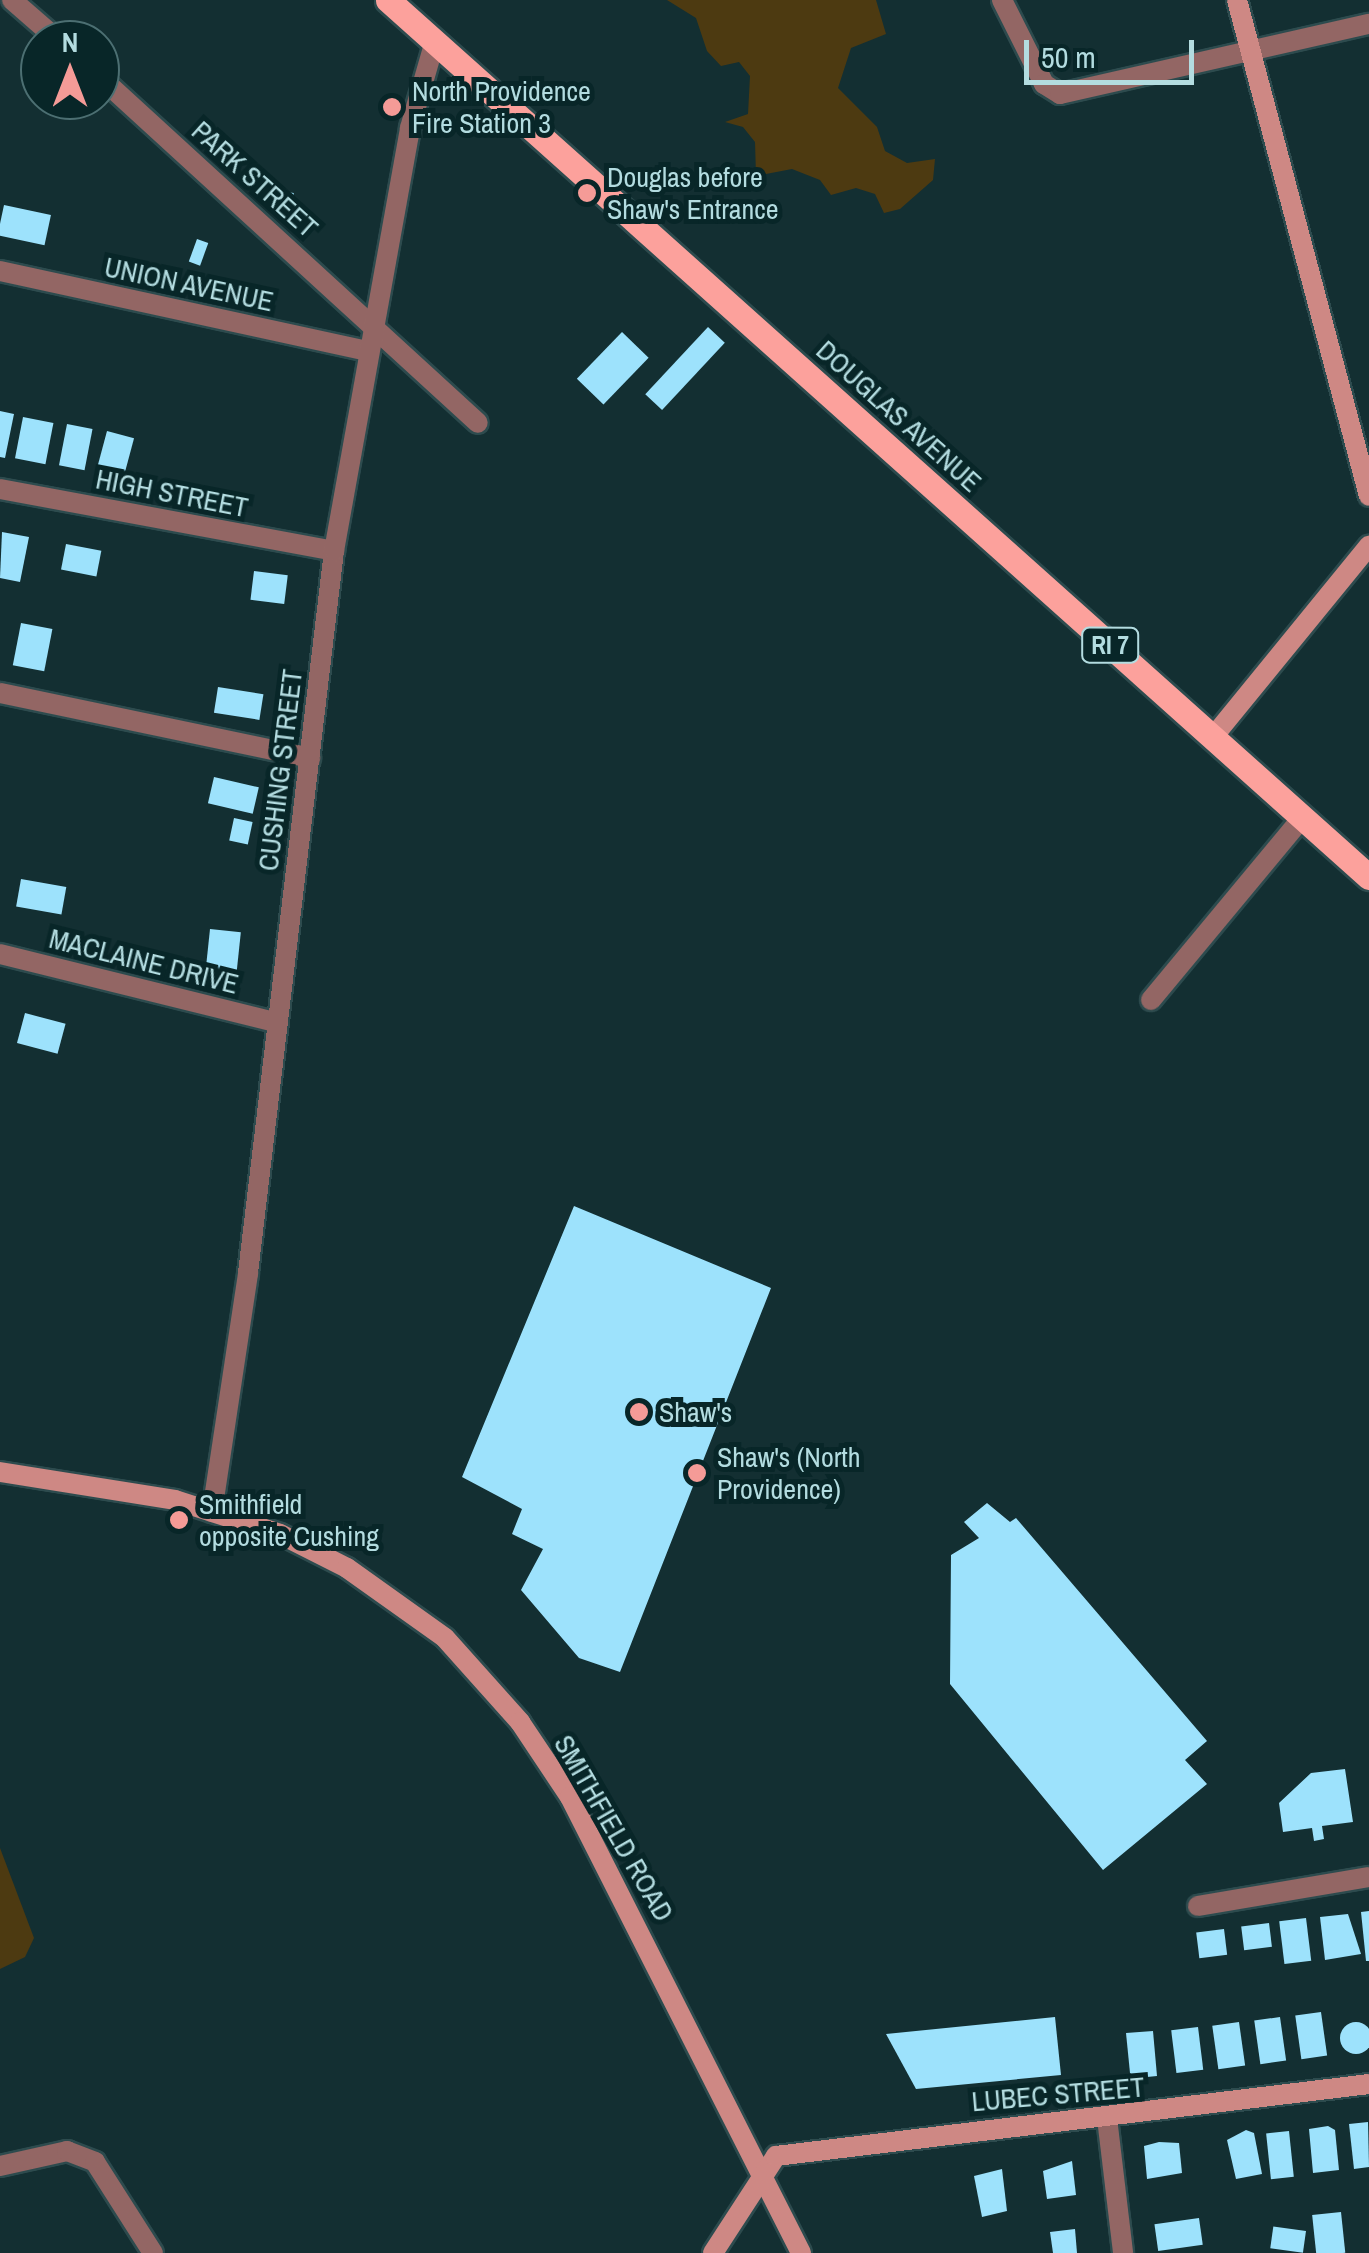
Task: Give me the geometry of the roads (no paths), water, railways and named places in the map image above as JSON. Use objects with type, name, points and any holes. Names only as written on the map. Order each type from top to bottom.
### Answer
[{"type":"main road","name":"DOUGLAS AVENUE","points":[[388,0],[1369,877]]},
{"type":"street","points":[[12,0],[35,20]]},
{"type":"street","points":[[1002,0],[1044,84],[1060,94],[1369,24]]},
{"type":"street","points":[[1236,0],[1369,496]]},
{"type":"street","name":"CUSHING STREET","points":[[212,1512],[248,1273],[274,1022],[334,551],[366,350],[410,128],[435,42]]},
{"type":"street","name":"PARK STREET","points":[[120,96],[373,321],[478,423]]},
{"type":"street","name":"UNION AVENUE","points":[[0,272],[366,350]]},
{"type":"street","name":"HIGH STREET","points":[[0,489],[334,551]]},
{"type":"street","points":[[1213,737],[1369,546]]},
{"type":"street","points":[[0,693],[310,758]]},
{"type":"street","points":[[1151,1000],[1302,818]]},
{"type":"street","name":"MACLAINE DRIVE","points":[[0,954],[274,1022]]},
{"type":"street","name":"SMITHFIELD ROAD","points":[[0,1472],[175,1500],[280,1534],[374,1586],[444,1638],[520,1722],[570,1797],[637,1921],[800,2253]]},
{"type":"street","points":[[1198,1906],[1369,1877]]},
{"type":"street","name":"LUBEC STREET","points":[[760,2175],[776,2156],[799,2151],[1107,2118],[1369,2084]]},
{"type":"street","points":[[1107,2118],[1124,2253]]},
{"type":"street","points":[[0,2166],[67,2151],[95,2162],[153,2253]]},
{"type":"street","points":[[714,2253],[760,2175]]},
{"type":"place","name":"North Providence Fire Station 3","points":[[392,107]]},
{"type":"place","name":"Douglas before Shaw's Entrance","points":[[587,193]]},
{"type":"place","name":"Shaw's","points":[[639,1412]]},
{"type":"place","name":"Shaw's (North Providence)","points":[[697,1473]]},
{"type":"place","name":"Smithfield opposite Cushing","points":[[179,1520]]}]
